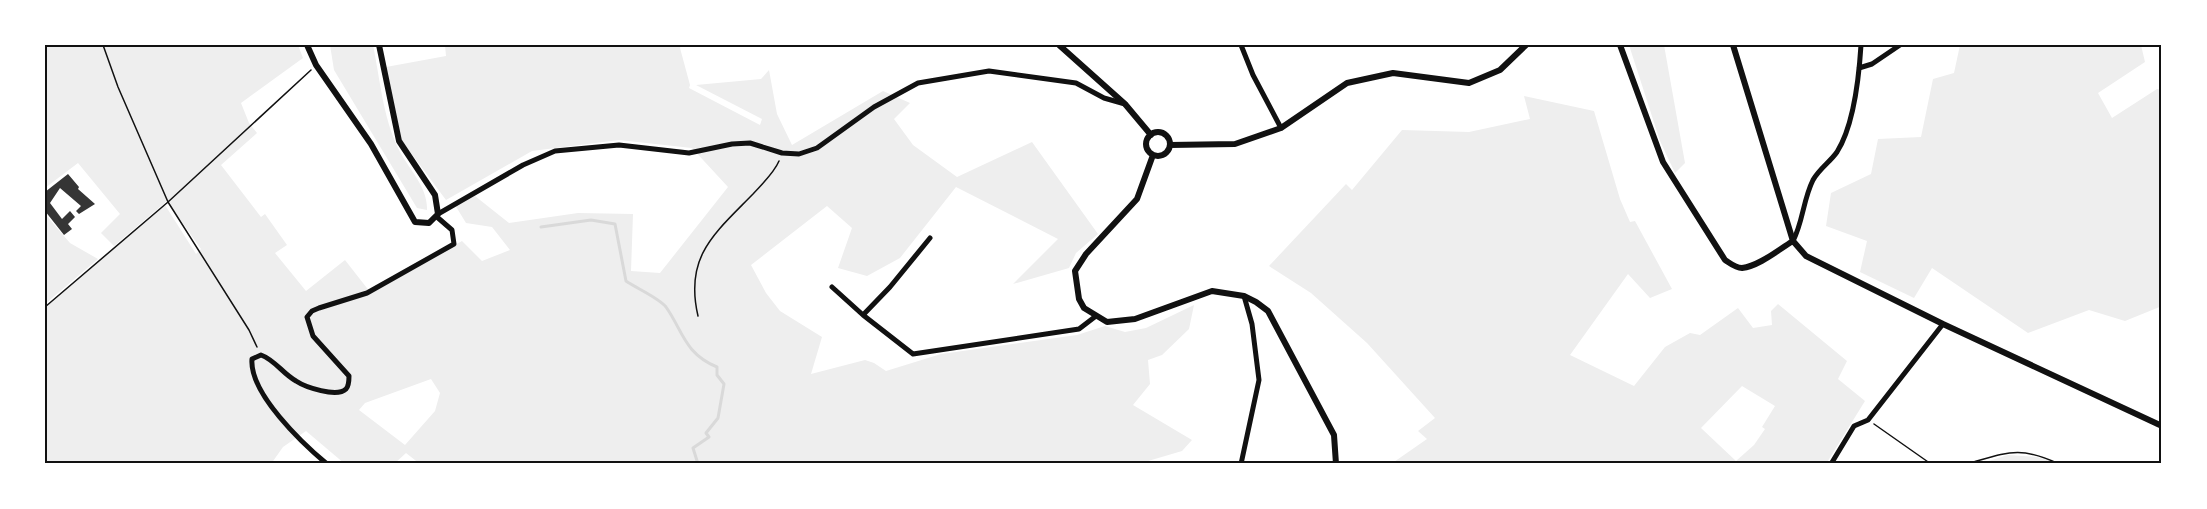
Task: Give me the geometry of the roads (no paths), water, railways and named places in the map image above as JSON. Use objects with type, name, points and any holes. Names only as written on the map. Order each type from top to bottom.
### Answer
[{"type":"street","points":[[307,45],[316,65],[371,144],[415,222],[429,223],[437,215],[523,165],[555,151],[619,146],[689,153],[732,144],[750,143],[782,153],[799,154],[817,148],[874,107],[918,83],[989,71],[1076,83],[1104,98],[1125,104]]},
{"type":"street","points":[[327,464],[308,448],[267,401],[253,371],[252,359],[261,356],[269,358],[297,382],[334,394],[344,391],[349,376],[314,336],[307,318],[312,310],[367,293],[454,244],[452,230],[437,215],[435,195],[399,141],[379,45]]},
{"type":"street","points":[[1059,45],[1125,104],[1151,135]]},
{"type":"street","points":[[1241,45],[1253,75],[1281,128]]},
{"type":"street","points":[[1170,145],[1235,144],[1281,128],[1347,83],[1393,73],[1469,83],[1500,70],[1526,45]]},
{"type":"street","points":[[1620,45],[1663,162],[1725,260],[1741,268],[1755,264],[1793,241],[1799,229],[1805,199],[1814,178],[1837,152],[1849,123],[1861,45]]},
{"type":"street","points":[[1733,45],[1793,241],[1806,256],[1943,324],[2162,426]]},
{"type":"street","points":[[1859,68],[1872,64],[1900,45]]},
{"type":"street","points":[[1154,132],[1164,132],[1171,141],[1170,145],[1168,152],[1158,156],[1153,155],[1148,151],[1146,140],[1154,132]]},
{"type":"street","points":[[1153,155],[1137,199],[1086,254],[1075,271],[1079,299],[1084,308],[1107,322],[1135,319],[1212,291],[1244,296],[1256,302],[1268,311],[1334,435],[1336,464]]},
{"type":"street","points":[[863,315],[890,287],[930,238]]},
{"type":"street","points":[[832,287],[863,315],[913,354],[1079,329],[1096,316]]},
{"type":"street","points":[[1241,464],[1259,380],[1252,324],[1244,296]]},
{"type":"street","points":[[1831,464],[1854,426],[1868,420],[1943,324]]},
{"type":"waterway","points":[[541,227],[591,220],[615,224],[626,281],[663,304],[691,348],[717,367],[717,375],[724,384],[718,418],[706,433],[709,437],[693,448],[698,464]]}]
